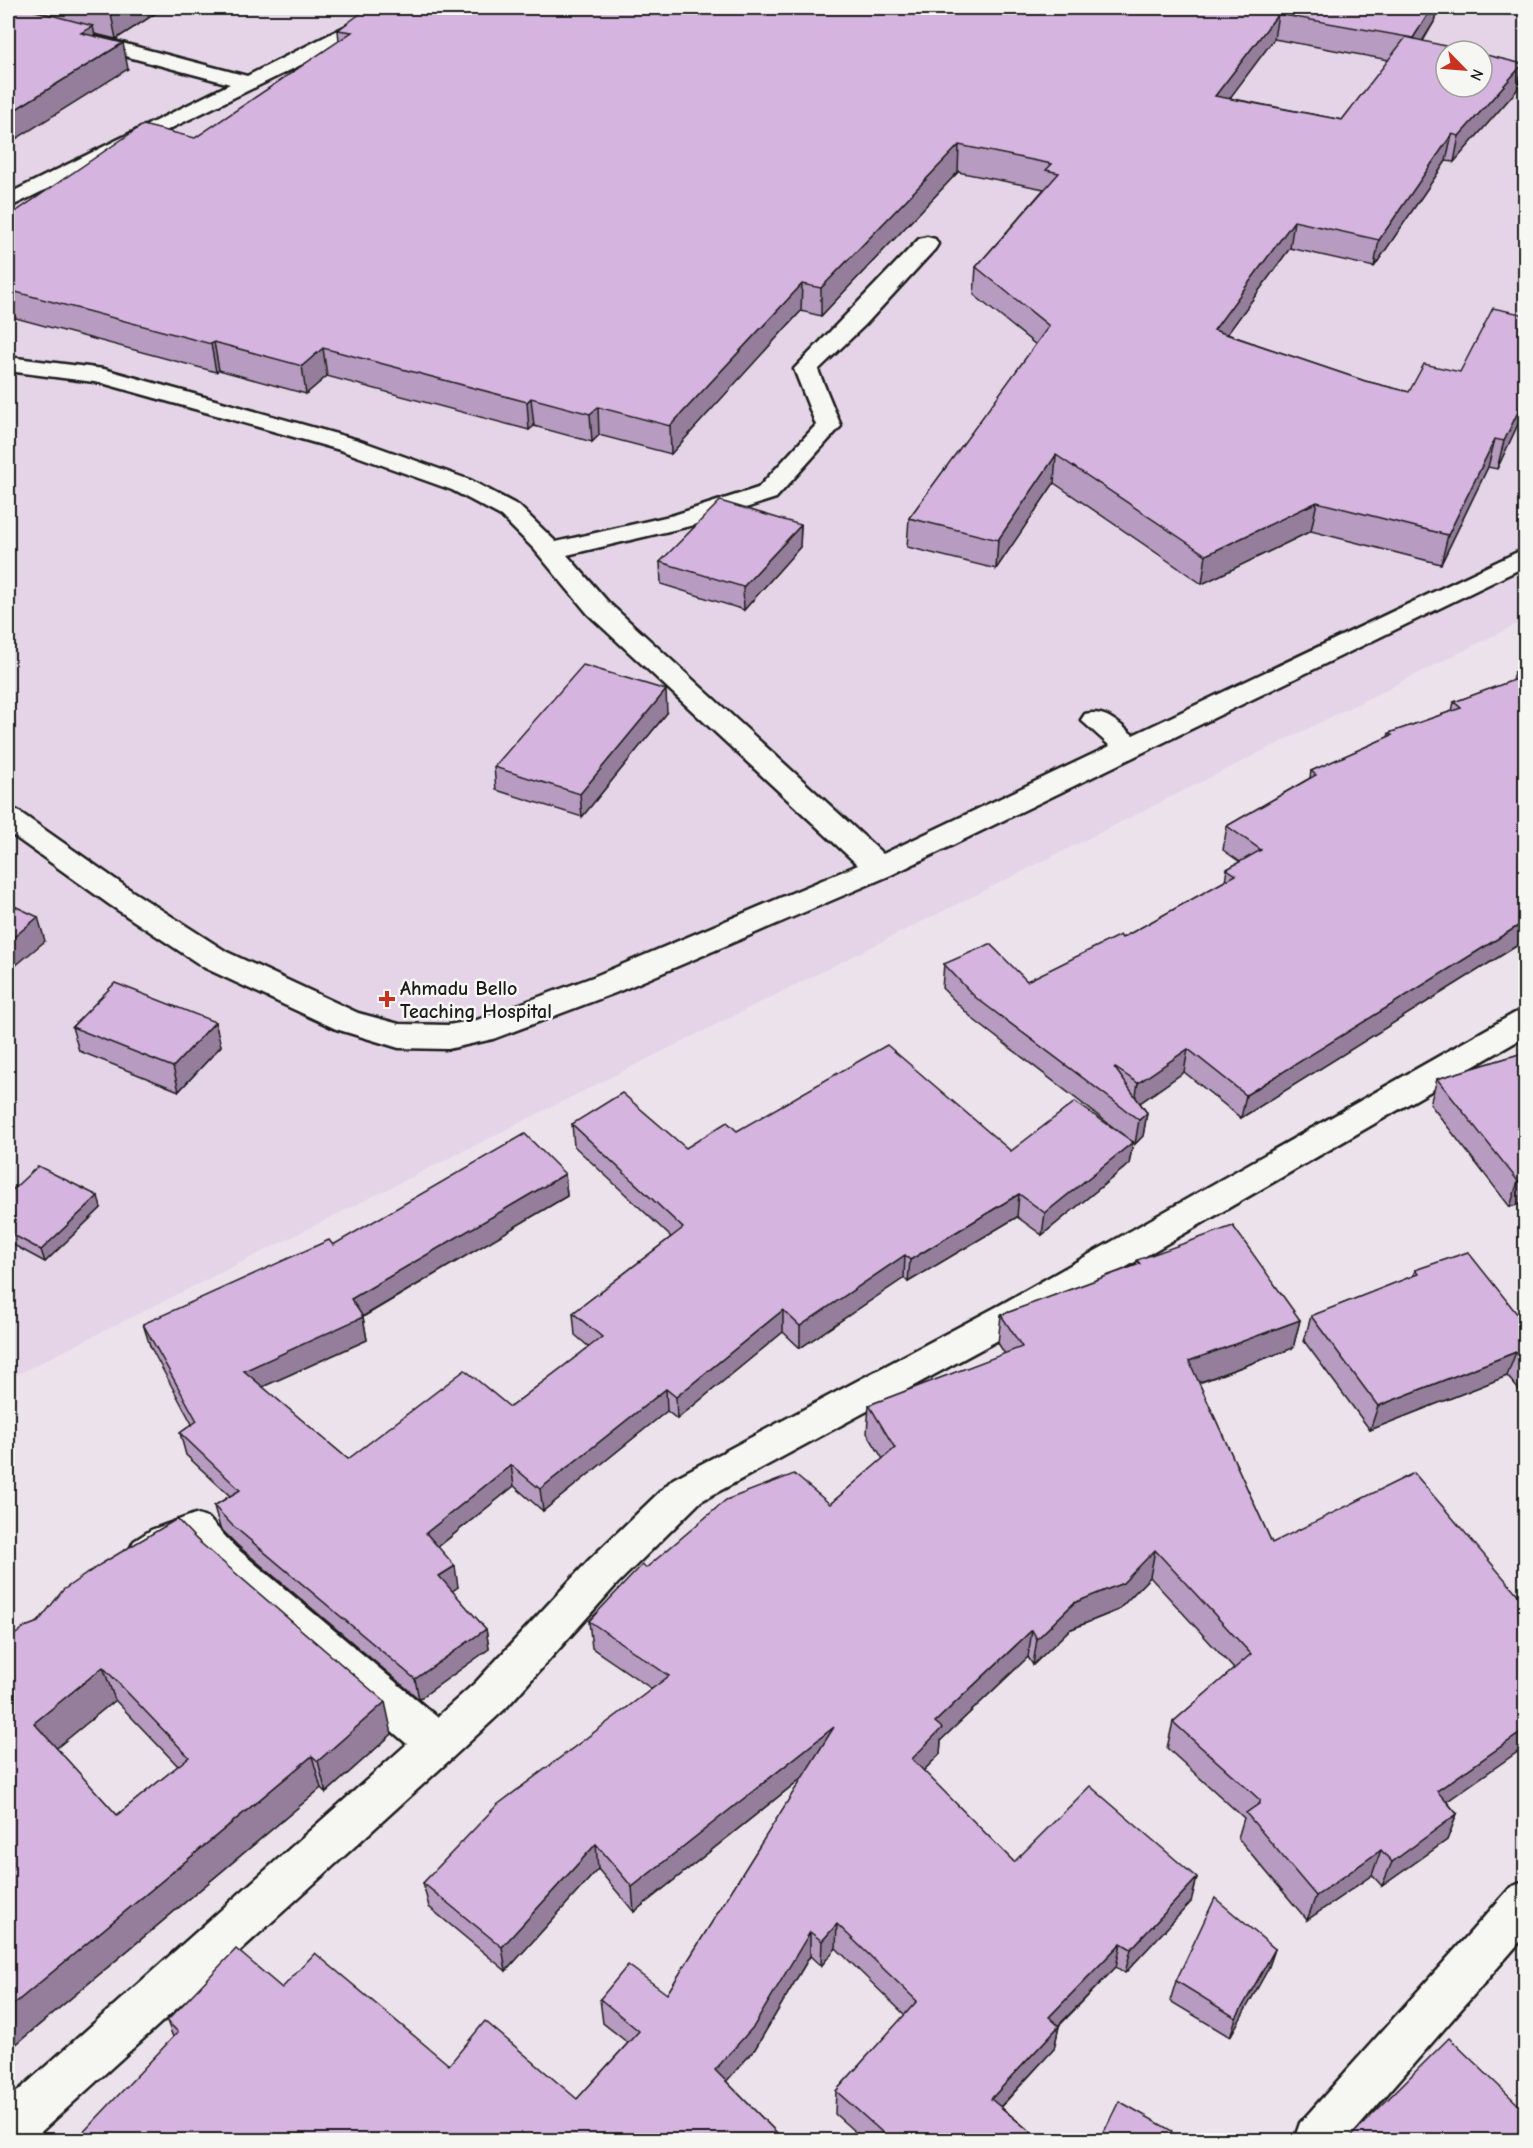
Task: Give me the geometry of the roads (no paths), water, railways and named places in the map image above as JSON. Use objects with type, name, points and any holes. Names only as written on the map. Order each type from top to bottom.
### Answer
[{"type":"street","points":[[8,201],[396,8]]},
{"type":"street","points":[[8,19],[248,83]]},
{"type":"street","points":[[550,551],[681,521],[767,493],[829,426],[806,369],[857,320],[927,244]]},
{"type":"street","points":[[8,364],[104,376],[349,445],[461,485],[510,511],[550,551],[598,608],[880,868]]},
{"type":"street","points":[[8,818],[121,898],[216,960],[347,1021],[399,1036],[448,1037],[482,1031],[723,936],[880,868],[1526,556]]},
{"type":"street","points":[[1095,720],[1130,747]]},
{"type":"street","points":[[8,2131],[491,1695],[603,1572],[687,1490],[1013,1315],[1526,1021]]},
{"type":"street","points":[[115,1575],[165,1542],[195,1530],[221,1559],[438,1744]]},
{"type":"street","points":[[1317,2140],[1526,1902]]},
{"type":"place","name":"Ahmadu Bello Teaching Hospital","points":[[387,999]]}]
